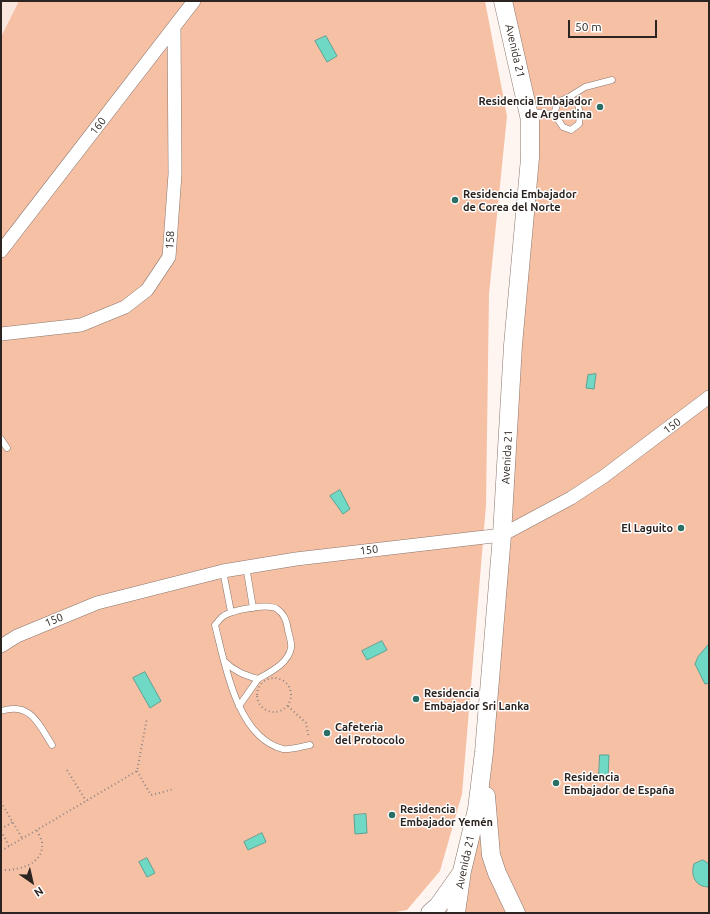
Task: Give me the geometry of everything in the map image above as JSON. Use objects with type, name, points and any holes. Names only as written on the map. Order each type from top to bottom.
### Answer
[{"type":"main road","name":"Avenida 21","points":[[456,913],[462,871],[477,809],[484,752],[502,535],[514,345],[530,158],[528,112],[503,1]]},
{"type":"main road","points":[[484,752],[491,855],[497,873],[516,913]]},
{"type":"main road","points":[[430,913],[438,906],[462,871]]},
{"type":"street","name":"160","points":[[1,251],[194,1]]},
{"type":"street","name":"158","points":[[1,334],[81,325],[125,307],[147,290],[169,257],[175,174],[174,28]]},
{"type":"street","name":"150","points":[[1,646],[17,636],[97,603],[223,570],[502,535],[571,498],[608,474],[709,397]]},
{"type":"lane","points":[[554,114],[558,102],[585,88],[612,80]]},
{"type":"lane","points":[[554,114],[563,127],[571,130],[579,124],[580,115],[578,104],[569,97]]},
{"type":"lane","points":[[528,112],[554,114]]},
{"type":"lane","points":[[1,439],[7,448]]},
{"type":"lane","points":[[246,566],[253,608]]},
{"type":"lane","points":[[223,570],[231,612]]},
{"type":"lane","points":[[239,706],[258,679],[280,665],[286,658],[291,648],[287,620],[282,614],[270,606],[231,612],[221,617],[215,625],[224,661],[239,706],[252,728],[270,743],[284,749],[310,745]]},
{"type":"lane","points":[[224,661],[244,675],[258,679]]},
{"type":"lane","points":[[1,711],[10,708],[28,711],[35,718],[52,745]]},
{"type":"path","points":[[273,678],[284,681],[291,690],[288,706],[278,712],[267,711],[263,708],[259,704],[257,693],[262,683],[273,678]]},
{"type":"path","points":[[288,706],[306,723],[310,745]]},
{"type":"path","points":[[147,718],[137,771],[151,795],[174,789]]},
{"type":"path","points":[[67,770],[86,801]]},
{"type":"path","points":[[1,851],[137,771]]},
{"type":"path","points":[[1,802],[22,838]]},
{"type":"path","points":[[9,846],[1,830],[13,822]]},
{"type":"path","points":[[1,870],[12,871],[25,867],[35,860],[41,850],[42,841],[37,830]]},
{"type":"shaded area","points":[[1,1],[19,1],[1,37]]},
{"type":"shaded area","points":[[19,1],[485,1],[507,116],[489,294],[486,505],[462,794],[440,871],[407,910],[390,913],[1,913],[1,37]]},
{"type":"shaded area","name":"El Laguito","points":[[503,1],[709,1],[709,913],[456,913],[477,809],[530,120]]},
{"type":"water","points":[[326,36],[337,56],[327,62],[315,41]]},
{"type":"water","points":[[596,374],[594,389],[586,388],[588,375]]},
{"type":"water","points":[[340,490],[350,509],[343,514],[330,496]]},
{"type":"water","points":[[382,641],[387,650],[367,660],[362,651]]},
{"type":"water","points":[[709,644],[709,683],[705,684],[695,664],[698,657]]},
{"type":"water","points":[[145,672],[161,701],[150,708],[133,678]]},
{"type":"water","points":[[600,755],[609,755],[608,777],[599,776]]},
{"type":"water","points":[[366,814],[367,833],[355,834],[354,815]]},
{"type":"water","points":[[262,833],[266,842],[248,850],[244,842]]},
{"type":"water","points":[[147,858],[155,873],[147,877],[139,862]]},
{"type":"water","points":[[703,860],[709,864],[709,887],[704,887],[697,883],[693,873],[694,864]]},
{"type":"place","name":"Residencia Embajador de Argentina","points":[[600,107]]},
{"type":"place","name":"Residencia Embajador de Corea del Norte","points":[[455,200]]},
{"type":"place","name":"El Laguito","points":[[681,528]]},
{"type":"place","name":"Residencia Embajador Sri Lanka","points":[[416,699]]},
{"type":"place","name":"Cafeteria del Protocolo","points":[[327,733]]},
{"type":"place","name":"Residencia Embajador de España","points":[[556,783]]},
{"type":"place","name":"Residencia Embajador Yemén","points":[[392,815]]}]
